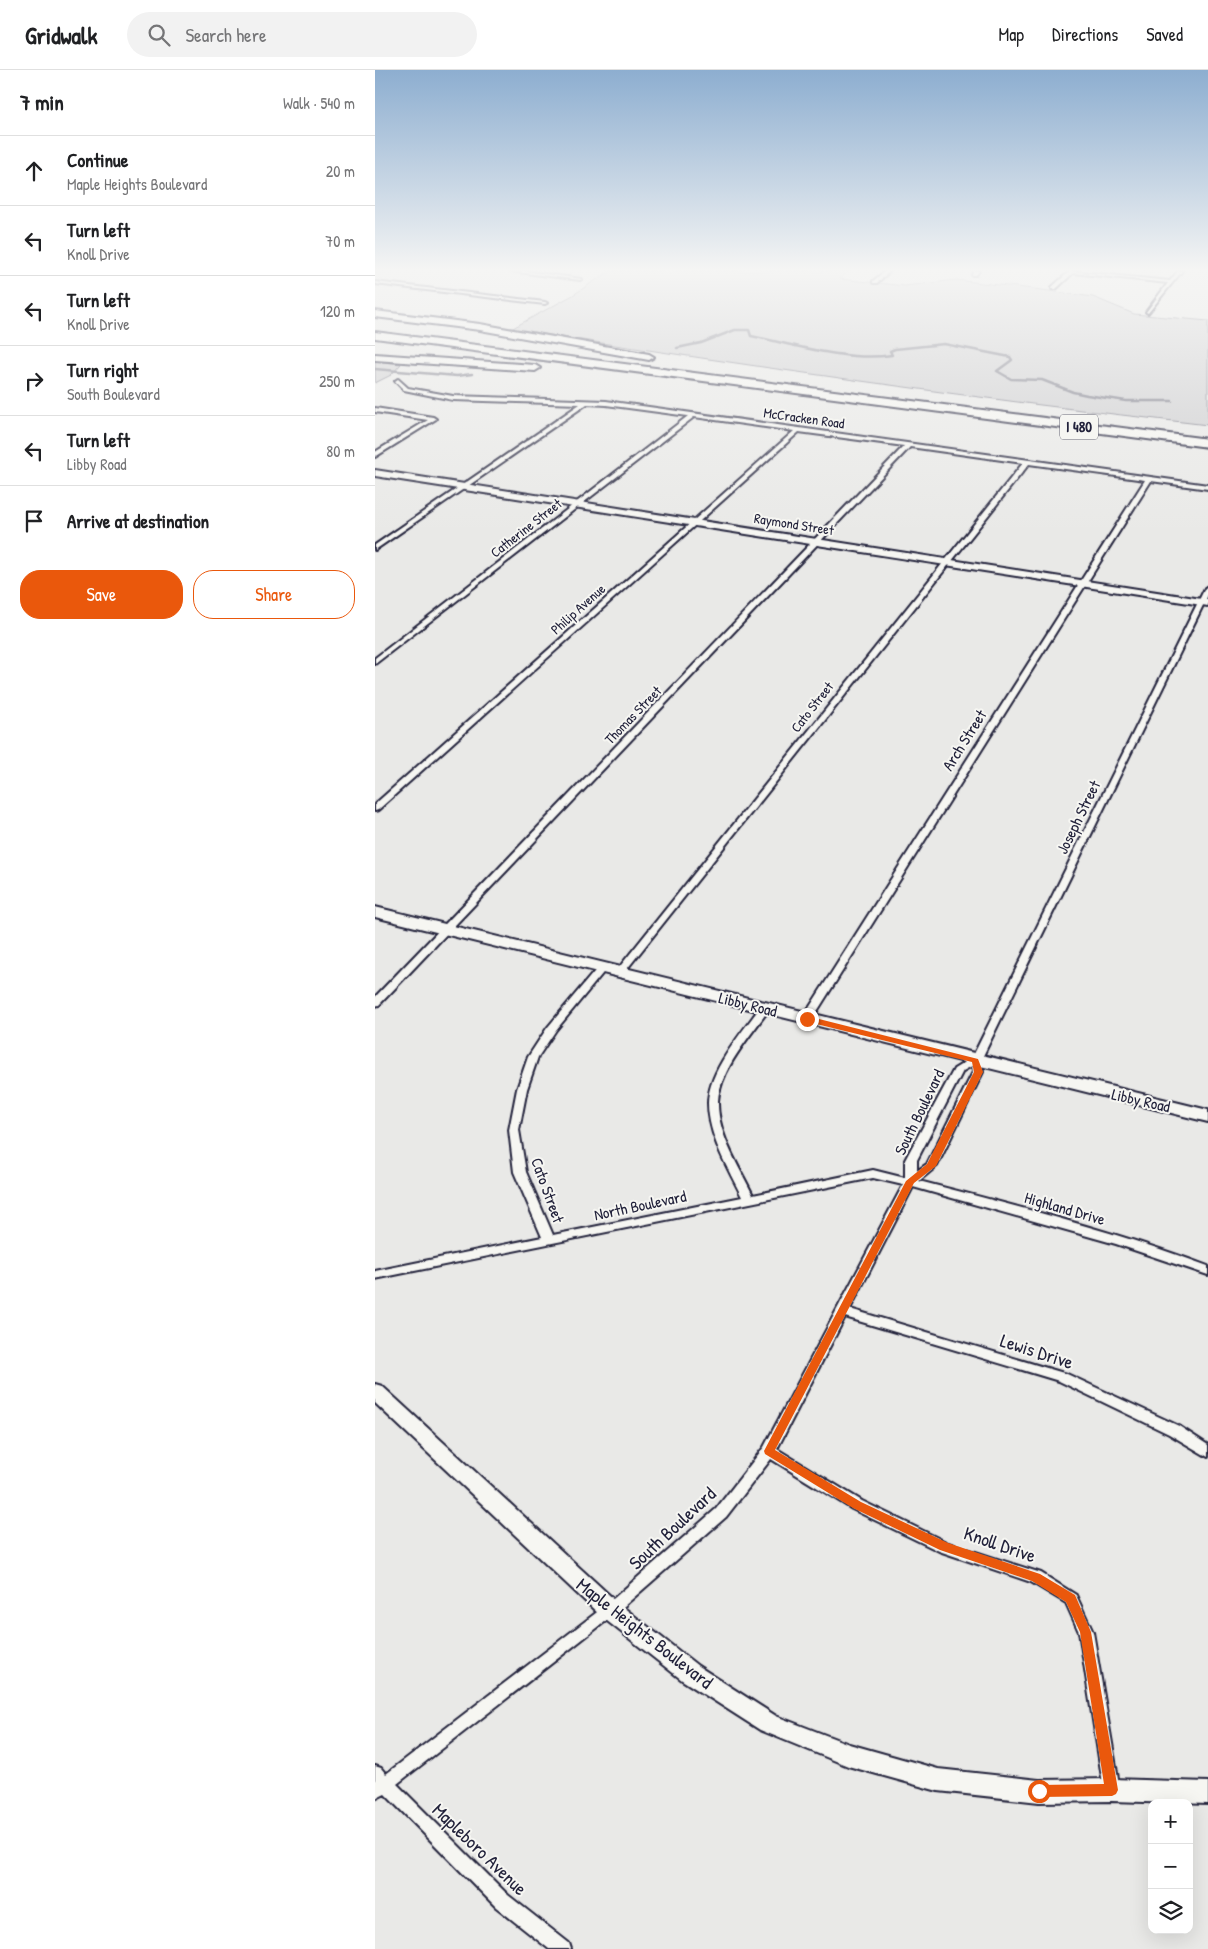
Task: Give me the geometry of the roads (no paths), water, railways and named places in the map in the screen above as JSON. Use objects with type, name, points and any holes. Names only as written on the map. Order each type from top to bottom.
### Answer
[{"type":"highway","points":[[399,359],[641,376],[882,405],[951,410]]},
{"type":"highway","name":"I 480","points":[[557,359],[1208,444]]},
{"type":"highway","name":"I 480","points":[[621,359],[1208,434]]},
{"type":"highway","points":[[709,367],[747,375]]},
{"type":"main road","name":"Libby Road","points":[[375,912],[1208,1116]]},
{"type":"street","name":"McCracken Road","points":[[398,381],[405,389],[453,398],[606,403],[1208,487]]},
{"type":"street","points":[[375,548],[585,403]]},
{"type":"street","points":[[375,410],[433,419],[375,455]]},
{"type":"street","name":"Catherine Street","points":[[375,662],[693,415]]},
{"type":"street","name":"Philip Avenue","points":[[375,808],[798,430]]},
{"type":"street","name":"Thomas Street","points":[[375,1003],[909,445]]},
{"type":"street","name":"Cato Street","points":[[620,972],[1027,462]]},
{"type":"street","name":"Raymond Street","points":[[375,473],[1204,603]]},
{"type":"street","name":"Arch Street","points":[[807,1019],[1149,479]]},
{"type":"street","name":"Joseph Street","points":[[975,1060],[1204,603],[1208,588]]},
{"type":"street","name":"Cato Street","points":[[549,1240],[520,1172],[514,1130],[522,1089],[533,1057],[552,1028],[602,968]]},
{"type":"street","points":[[749,1199],[718,1131],[713,1101],[719,1078],[730,1058],[765,1008]]},
{"type":"street","name":"South Boulevard","points":[[378,1783],[610,1610],[721,1513],[769,1451],[911,1181],[931,1166],[978,1072],[975,1060],[959,1069],[911,1160],[911,1181]]},
{"type":"street","name":"North Boulevard","points":[[375,1276],[873,1174],[911,1181]]},
{"type":"street","name":"Highland Drive","points":[[911,1181],[1165,1254],[1208,1271]]},
{"type":"street","name":"Lewis Drive","points":[[843,1312],[1063,1377],[1173,1430],[1208,1452]]},
{"type":"street","name":"Maple Heights Boulevard","points":[[375,1391],[610,1610],[690,1673],[768,1723],[848,1755],[938,1780],[1039,1791],[1112,1790],[1208,1793]]},
{"type":"street","name":"Knoll Drive","points":[[769,1451],[857,1505],[944,1547],[1036,1577],[1071,1599],[1085,1632],[1112,1790]]},
{"type":"street","name":"Mapleboro Avenue","points":[[378,1783],[502,1901],[563,1949]]},
{"type":"waterway","points":[[1011,359],[1012,360],[997,371],[1011,379],[1042,380],[1073,392],[1126,401],[1172,401]]},
{"type":"waterway","points":[[375,369],[457,376],[472,374]]}]
